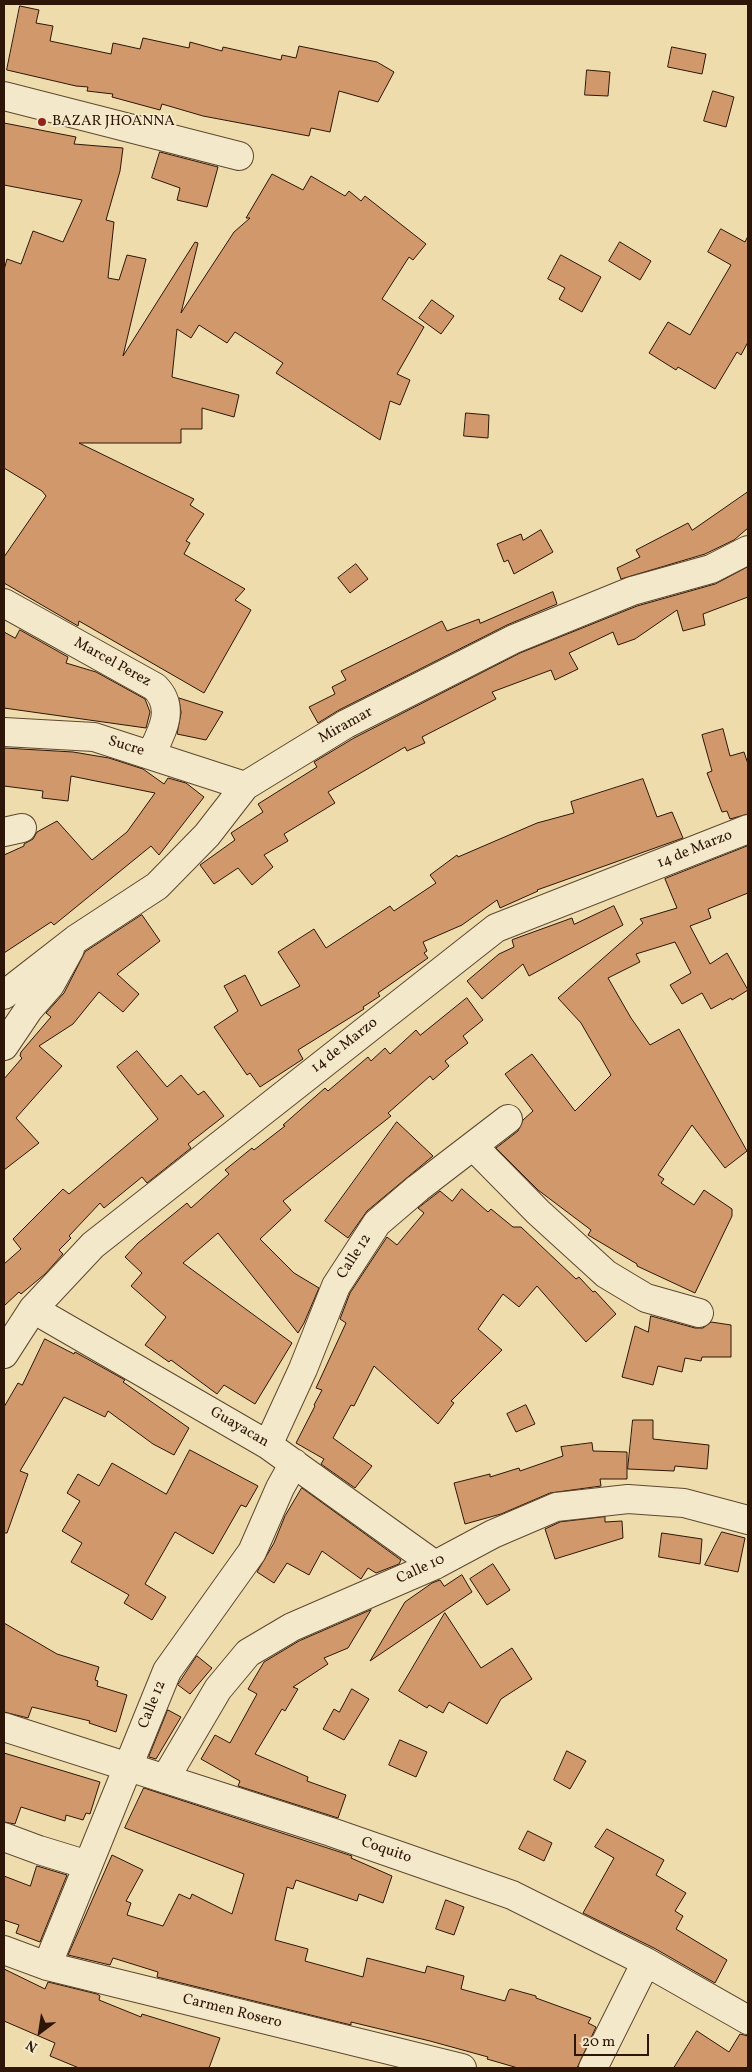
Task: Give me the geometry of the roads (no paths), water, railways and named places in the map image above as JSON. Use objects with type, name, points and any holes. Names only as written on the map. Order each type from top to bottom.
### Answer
[{"type":"street","points":[[4,96],[239,156]]},
{"type":"street","name":"Miramar","points":[[4,995],[76,939],[157,886],[207,835],[244,786],[346,724],[514,639],[632,591],[711,569],[748,550]]},
{"type":"street","name":"Marcel Perez","points":[[4,603],[155,687],[161,693],[166,704],[167,716],[164,728],[151,754]]},
{"type":"street","name":"Sucre","points":[[4,732],[94,737],[151,754],[244,786]]},
{"type":"street","name":"14 de Marzo","points":[[4,1354],[33,1309],[93,1245],[496,928],[748,828]]},
{"type":"street","points":[[4,1046],[29,1008],[50,985],[76,939]]},
{"type":"street","name":"Calle 12","points":[[268,1445],[303,1369],[336,1286],[377,1223],[418,1188],[508,1119]]},
{"type":"street","points":[[473,1146],[538,1212],[606,1274],[646,1298],[699,1312]]},
{"type":"street","name":"Guayacan","points":[[33,1309],[268,1445],[435,1564]]},
{"type":"street","name":"Calle 12","points":[[47,1966],[167,1671],[252,1552],[280,1488],[294,1463]]},
{"type":"street","name":"Calle 10","points":[[165,1779],[218,1689],[248,1653],[292,1627],[435,1564],[493,1534],[556,1507],[628,1499],[684,1503],[748,1520]]},
{"type":"street","name":"Coquito","points":[[4,1727],[331,1832],[512,1895],[646,1962],[748,2020]]},
{"type":"street","points":[[4,1836],[38,1850],[88,1865]]},
{"type":"street","name":"Carmen Rosero","points":[[4,1950],[47,1966],[462,2068]]},
{"type":"street","points":[[593,2068],[646,1962]]},
{"type":"place","name":"BAZAR JHOANNA","points":[[42,122]]}]
